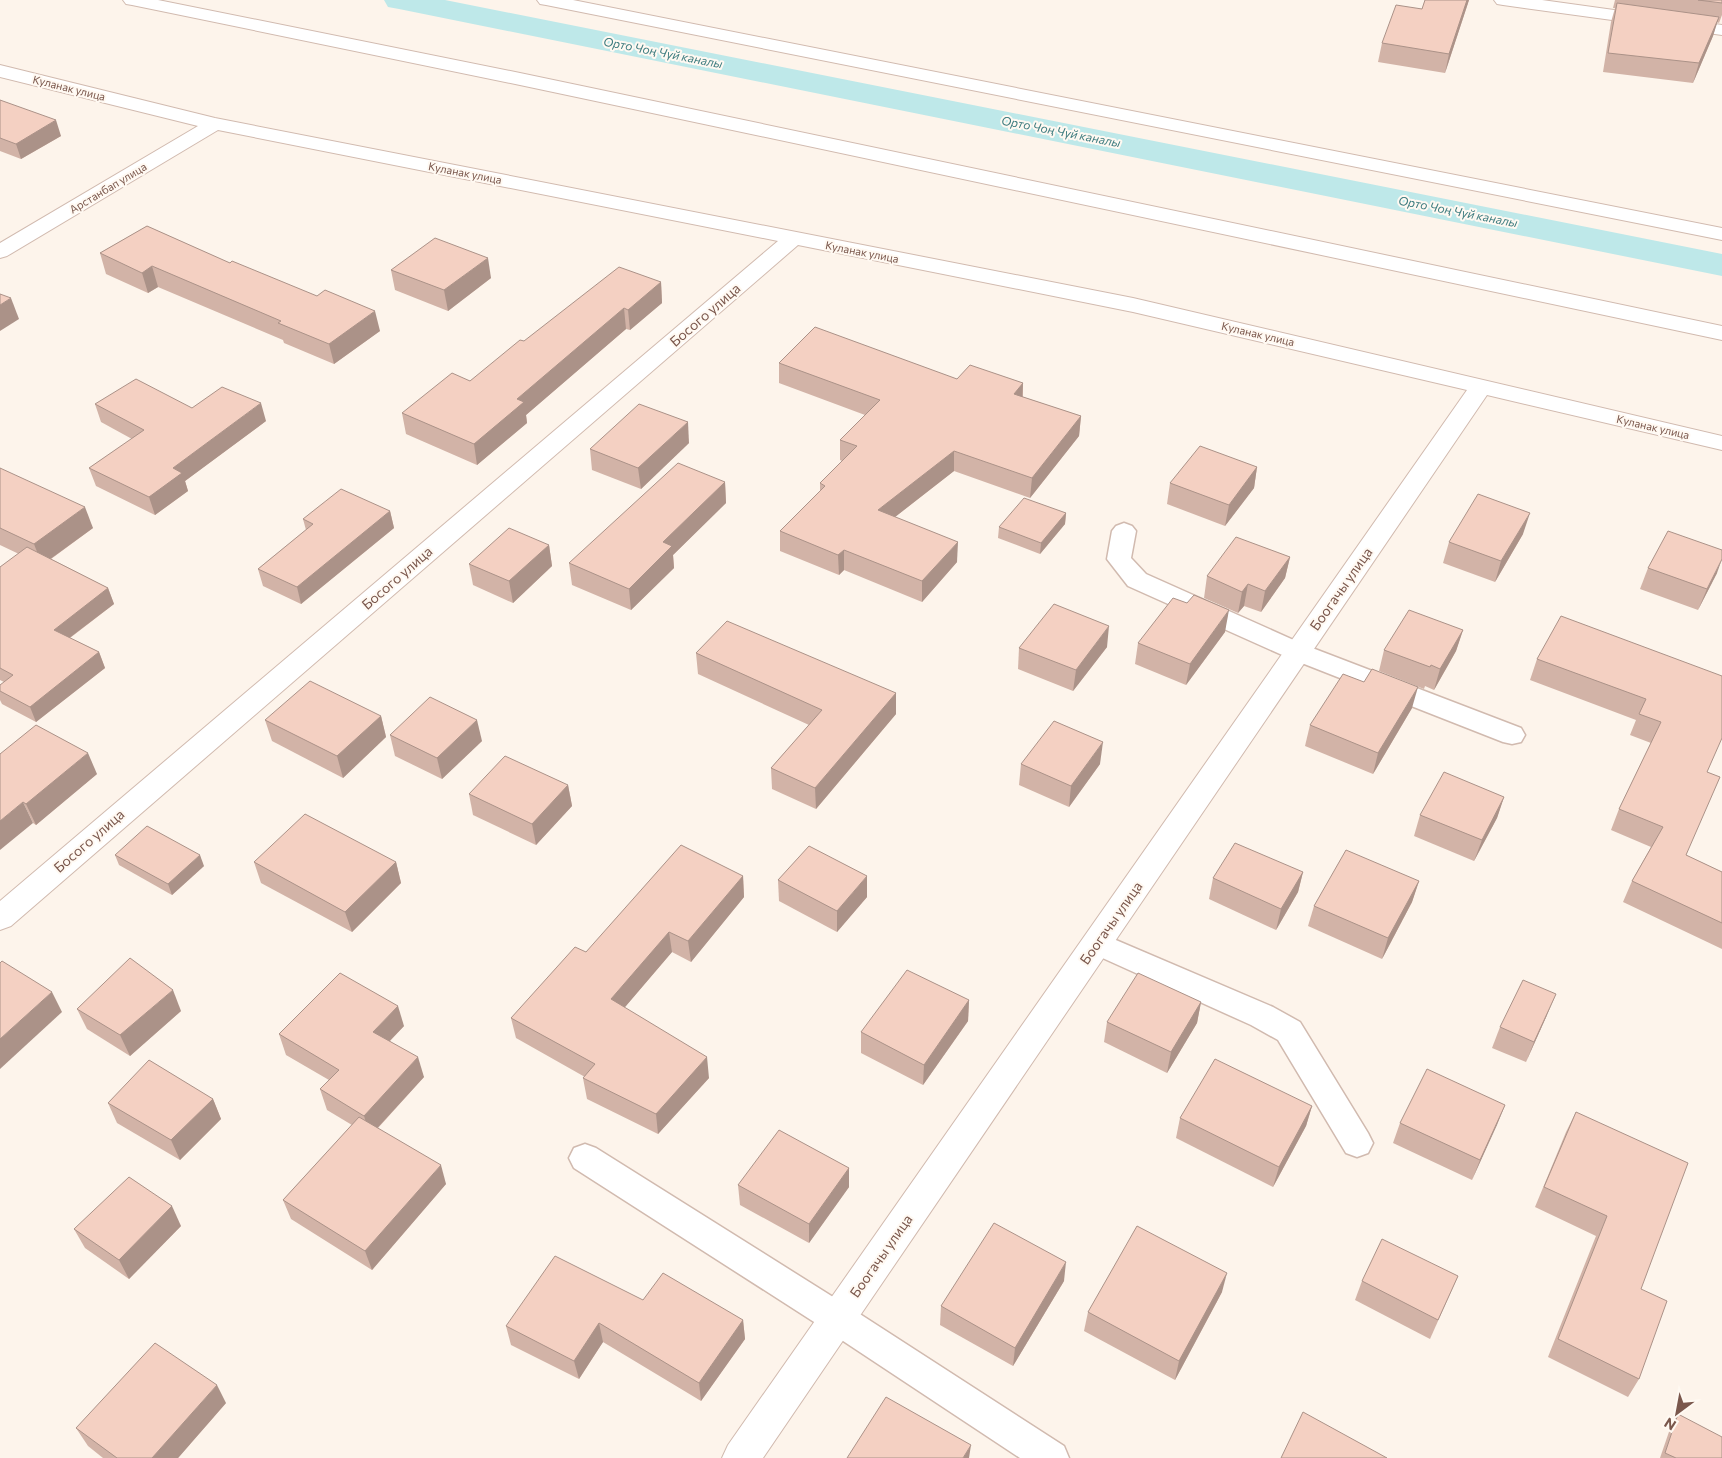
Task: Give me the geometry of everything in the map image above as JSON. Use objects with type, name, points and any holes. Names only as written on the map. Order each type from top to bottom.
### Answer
[{"type":"street","points":[[132,0],[530,81],[1722,333]]},
{"type":"street","points":[[546,0],[1722,234]]},
{"type":"street","points":[[1504,0],[1722,30]]},
{"type":"street","name":"Куланак улица","points":[[0,70],[216,124],[1133,305],[1722,443]]},
{"type":"street","name":"Арстанбап улица","points":[[0,252],[216,124]]},
{"type":"street","name":"Босого улица","points":[[0,918],[794,238]]},
{"type":"street","name":"Боогачы улица","points":[[741,1458],[1481,387]]},
{"type":"lane","points":[[1124,531],[1119,559],[1137,580],[1298,652],[1512,735]]},
{"type":"lane","points":[[1098,943],[1262,1016],[1289,1032],[1328,1099],[1357,1143]]},
{"type":"lane","points":[[585,1158],[838,1318],[1051,1458]]},
{"type":"building","points":[[1425,0],[1467,0],[1449,54],[1382,43],[1396,5],[1422,9]]},
{"type":"building","points":[[1698,0],[1722,0],[1722,3]]},
{"type":"building","points":[[1617,3],[1719,17],[1699,63],[1608,53]]},
{"type":"building","points":[[0,100],[56,120],[16,144],[0,138]]},
{"type":"building","points":[[147,226],[230,263],[232,261],[317,296],[325,290],[375,311],[329,344],[278,323],[281,321],[152,266],[142,273],[100,253]]},
{"type":"building","points":[[435,238],[488,258],[444,290],[391,270]]},
{"type":"building","points":[[619,267],[661,282],[628,310],[624,308],[517,399],[524,402],[474,444],[402,413],[452,373],[470,381],[520,340],[524,341]]},
{"type":"building","points":[[0,294],[11,298],[0,305]]},
{"type":"building","points":[[815,327],[957,379],[970,365],[1023,383],[1014,394],[1081,416],[1032,478],[954,451],[878,510],[958,542],[922,581],[844,550],[838,555],[780,531],[825,486],[820,483],[857,446],[840,440],[880,400],[779,363]]},
{"type":"building","points":[[136,379],[192,408],[222,387],[261,403],[173,468],[182,473],[149,497],[89,468],[144,430],[95,404]]},
{"type":"building","points":[[639,404],[688,422],[638,468],[590,449]]},
{"type":"building","points":[[1200,446],[1257,467],[1229,505],[1170,483]]},
{"type":"building","points":[[678,463],[725,482],[663,542],[672,546],[629,589],[569,563]]},
{"type":"building","points":[[0,468],[85,507],[34,544],[0,528]]},
{"type":"building","points":[[341,489],[390,511],[297,587],[258,569],[313,524],[303,519]]},
{"type":"building","points":[[1478,494],[1530,513],[1501,561],[1449,542]]},
{"type":"building","points":[[1024,498],[1066,513],[1041,543],[999,527]]},
{"type":"building","points":[[509,528],[549,545],[509,581],[469,564]]},
{"type":"building","points":[[1668,531],[1722,550],[1722,559],[1707,589],[1648,568]]},
{"type":"building","points":[[1236,537],[1290,557],[1265,591],[1248,584],[1242,592],[1207,576]]},
{"type":"building","points":[[27,547],[108,588],[54,630],[99,652],[30,707],[0,691],[0,685],[13,675],[0,668],[0,567]]},
{"type":"building","points":[[1194,595],[1229,610],[1190,664],[1138,643],[1173,598],[1187,603]]},
{"type":"building","points":[[1054,604],[1109,626],[1076,670],[1019,648]]},
{"type":"building","points":[[1409,610],[1463,630],[1440,669],[1384,650]]},
{"type":"building","points":[[1561,616],[1722,676],[1722,738],[1707,772],[1720,777],[1686,855],[1722,872],[1722,923],[1632,881],[1663,827],[1619,809],[1661,722],[1639,714],[1646,699],[1537,659]]},
{"type":"building","points":[[727,621],[896,693],[815,788],[771,768],[822,710],[696,653]]},
{"type":"building","points":[[1372,669],[1418,687],[1378,753],[1310,725],[1343,674],[1364,682]]},
{"type":"building","points":[[310,681],[381,716],[337,756],[265,720]]},
{"type":"building","points":[[430,697],[477,720],[437,758],[390,735]]},
{"type":"building","points":[[1054,721],[1103,742],[1071,786],[1021,764]]},
{"type":"building","points":[[36,725],[88,753],[26,804],[23,802],[0,821],[0,754]]},
{"type":"building","points":[[505,756],[568,785],[532,824],[469,794]]},
{"type":"building","points":[[1444,772],[1504,797],[1482,840],[1420,815]]},
{"type":"building","points":[[305,814],[396,862],[345,912],[254,862]]},
{"type":"building","points":[[147,826],[200,855],[168,884],[115,855]]},
{"type":"building","points":[[1235,843],[1303,872],[1281,909],[1213,878]]},
{"type":"building","points":[[681,845],[743,876],[688,941],[669,932],[611,999],[707,1057],[656,1114],[583,1078],[595,1064],[511,1018],[575,947],[586,952]]},
{"type":"building","points":[[809,846],[867,876],[837,911],[778,880]]},
{"type":"building","points":[[1346,850],[1419,881],[1388,938],[1314,906]]},
{"type":"building","points":[[130,958],[173,990],[120,1035],[77,1009]]},
{"type":"building","points":[[2,961],[52,992],[0,1039],[0,963]]},
{"type":"building","points":[[907,970],[969,1000],[924,1065],[861,1032]]},
{"type":"building","points":[[340,973],[398,1006],[373,1032],[418,1057],[364,1116],[320,1089],[339,1070],[279,1034]]},
{"type":"building","points":[[1138,973],[1201,1002],[1171,1052],[1107,1022]]},
{"type":"building","points":[[1523,980],[1556,994],[1534,1042],[1500,1027]]},
{"type":"building","points":[[1215,1059],[1312,1106],[1279,1167],[1180,1118]]},
{"type":"building","points":[[149,1060],[213,1099],[171,1140],[108,1103]]},
{"type":"building","points":[[1427,1069],[1505,1105],[1480,1160],[1400,1123]]},
{"type":"building","points":[[1576,1112],[1688,1163],[1641,1289],[1667,1301],[1639,1379],[1558,1339],[1607,1216],[1544,1187]]},
{"type":"building","points":[[359,1117],[441,1165],[365,1251],[283,1200]]},
{"type":"building","points":[[779,1130],[849,1168],[809,1224],[738,1185]]},
{"type":"building","points":[[129,1177],[172,1206],[119,1260],[74,1229]]},
{"type":"building","points":[[994,1223],[1066,1262],[1015,1348],[941,1306]]},
{"type":"building","points":[[1137,1226],[1227,1273],[1179,1361],[1088,1312]]},
{"type":"building","points":[[1382,1239],[1458,1276],[1438,1320],[1362,1281]]},
{"type":"building","points":[[555,1256],[643,1300],[663,1273],[743,1320],[699,1383],[599,1323],[574,1361],[506,1326]]},
{"type":"building","points":[[155,1343],[217,1385],[152,1458],[117,1458],[76,1428]]},
{"type":"building","points":[[886,1397],[971,1445],[963,1458],[847,1458]]},
{"type":"building","points":[[1303,1412],[1387,1458],[1281,1458]]},
{"type":"building","points":[[1678,1414],[1722,1437],[1722,1458],[1676,1458],[1665,1453]]},
{"type":"waterway","name":"Орто Чоң Чүй каналы","points":[[399,0],[1722,265]]}]
